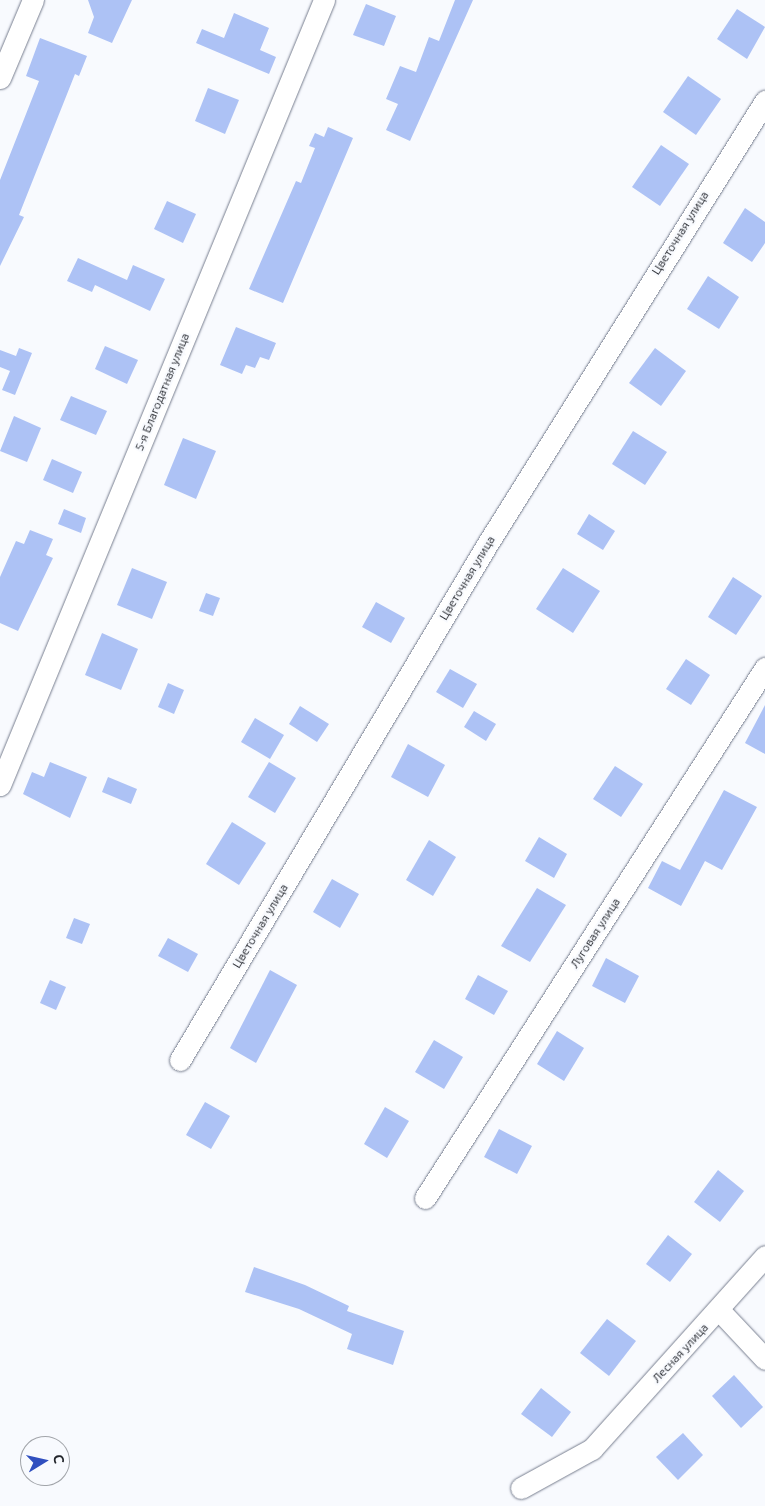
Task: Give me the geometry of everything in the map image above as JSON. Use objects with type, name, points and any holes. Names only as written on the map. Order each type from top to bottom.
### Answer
[{"type":"street","points":[[0,78],[33,0]]},
{"type":"street","name":"5-я Благодатная улица","points":[[0,785],[324,0]]},
{"type":"street","name":"Цветочная улица","points":[[180,1060],[488,543],[765,101]]},
{"type":"street","name":"Луговая улица","points":[[425,1198],[765,668]]},
{"type":"street","name":"Лесная улица","points":[[521,1488],[592,1448],[720,1310],[765,1256]]},
{"type":"street","points":[[720,1310],[765,1359]]},
{"type":"building","points":[[88,0],[132,0],[112,43],[88,33],[94,17]]},
{"type":"building","points":[[455,0],[473,0],[410,141],[386,130],[398,104],[386,99],[400,66],[416,72],[429,37],[439,41]]},
{"type":"building","points":[[366,4],[396,16],[384,46],[353,35]]},
{"type":"building","points":[[737,9],[765,27],[747,59],[717,39]]},
{"type":"building","points":[[234,13],[269,28],[260,50],[276,57],[269,74],[196,43],[202,29],[224,38]]},
{"type":"building","points":[[40,38],[87,56],[79,76],[75,74],[19,215],[24,217],[0,266],[0,180],[39,81],[26,76]]},
{"type":"building","points":[[688,76],[721,99],[696,135],[663,112]]},
{"type":"building","points":[[208,88],[239,100],[225,134],[195,121]]},
{"type":"building","points":[[328,127],[353,138],[283,303],[249,289],[296,181],[301,183],[315,148],[309,146],[315,133],[324,137]]},
{"type":"building","points":[[661,145],[689,164],[660,206],[632,187]]},
{"type":"building","points":[[167,201],[196,214],[183,243],[154,229]]},
{"type":"building","points":[[745,208],[765,222],[765,243],[752,262],[723,243]]},
{"type":"building","points":[[78,258],[127,280],[133,265],[165,279],[150,311],[95,285],[92,292],[67,281]]},
{"type":"building","points":[[708,276],[739,297],[719,329],[687,309]]},
{"type":"building","points":[[236,327],[276,343],[269,360],[260,357],[255,368],[246,365],[242,374],[220,365]]},
{"type":"building","points":[[105,346],[138,360],[127,384],[95,369]]},
{"type":"building","points":[[19,348],[32,353],[15,395],[2,390],[10,371],[0,367],[0,350],[16,356]]},
{"type":"building","points":[[655,348],[686,371],[661,406],[629,383]]},
{"type":"building","points":[[71,396],[107,411],[96,435],[60,420]]},
{"type":"building","points":[[14,416],[41,428],[27,462],[0,451]]},
{"type":"building","points":[[633,431],[667,452],[645,485],[612,464]]},
{"type":"building","points":[[183,438],[216,451],[196,499],[164,485]]},
{"type":"building","points":[[52,459],[82,472],[73,493],[43,480]]},
{"type":"building","points":[[64,509],[86,518],[81,533],[58,524]]},
{"type":"building","points":[[589,514],[615,531],[603,550],[577,534]]},
{"type":"building","points":[[30,530],[53,539],[46,555],[53,558],[18,631],[0,623],[0,577],[16,541],[24,544]]},
{"type":"building","points":[[132,568],[167,582],[152,619],[117,605]]},
{"type":"building","points":[[563,568],[600,591],[573,633],[536,609]]},
{"type":"building","points":[[733,577],[762,596],[736,635],[708,617]]},
{"type":"building","points":[[206,593],[220,598],[213,616],[199,611]]},
{"type":"building","points":[[376,602],[405,618],[391,643],[362,627]]},
{"type":"building","points":[[102,633],[138,649],[121,690],[85,675]]},
{"type":"building","points":[[686,659],[710,675],[691,705],[666,689]]},
{"type":"building","points":[[450,669],[477,684],[463,708],[436,692]]},
{"type":"building","points":[[168,683],[184,690],[174,714],[158,707]]},
{"type":"building","points":[[765,705],[765,754],[745,743]]},
{"type":"building","points":[[300,706],[329,724],[317,742],[289,724]]},
{"type":"building","points":[[474,711],[496,724],[486,741],[464,727]]},
{"type":"building","points":[[255,718],[284,735],[270,759],[241,742]]},
{"type":"building","points":[[408,744],[445,765],[428,797],[391,777]]},
{"type":"building","points":[[50,762],[87,777],[70,818],[23,794],[32,772],[44,777]]},
{"type":"building","points":[[269,762],[296,778],[275,813],[248,797]]},
{"type":"building","points":[[615,766],[643,784],[621,817],[593,799]]},
{"type":"building","points":[[108,777],[137,789],[131,804],[102,792]]},
{"type":"building","points":[[724,790],[757,807],[722,870],[705,861],[681,906],[648,888],[662,861],[680,870]]},
{"type":"building","points":[[232,822],[266,843],[239,885],[206,864]]},
{"type":"building","points":[[539,837],[567,854],[554,878],[525,861]]},
{"type":"building","points":[[429,840],[456,857],[433,896],[406,880]]},
{"type":"building","points":[[332,879],[359,894],[340,928],[313,912]]},
{"type":"building","points":[[537,888],[566,905],[530,962],[501,946]]},
{"type":"building","points":[[74,918],[90,924],[82,944],[66,938]]},
{"type":"building","points":[[168,938],[198,954],[188,972],[158,956]]},
{"type":"building","points":[[606,958],[639,976],[625,1003],[592,986]]},
{"type":"building","points":[[270,970],[297,985],[256,1063],[230,1048]]},
{"type":"building","points":[[478,975],[508,991],[494,1015],[465,999]]},
{"type":"building","points":[[50,980],[66,987],[56,1010],[40,1003]]},
{"type":"building","points":[[557,1031],[584,1048],[564,1081],[537,1064]]},
{"type":"building","points":[[434,1040],[463,1057],[444,1089],[415,1072]]},
{"type":"building","points":[[205,1102],[230,1116],[211,1149],[186,1135]]},
{"type":"building","points":[[385,1107],[409,1121],[387,1158],[364,1144]]},
{"type":"building","points":[[499,1129],[532,1146],[517,1174],[484,1157]]},
{"type":"building","points":[[718,1170],[744,1191],[720,1222],[694,1202]]},
{"type":"building","points":[[668,1235],[692,1254],[670,1282],[646,1264]]},
{"type":"building","points":[[254,1267],[305,1285],[349,1306],[347,1311],[404,1331],[393,1365],[347,1349],[352,1334],[299,1309],[245,1292]]},
{"type":"building","points":[[607,1319],[636,1341],[609,1376],[580,1353]]},
{"type":"building","points":[[734,1375],[763,1407],[741,1428],[712,1396]]},
{"type":"building","points":[[541,1388],[571,1412],[552,1437],[521,1414]]},
{"type":"building","points":[[683,1433],[703,1455],[678,1480],[656,1457]]}]
